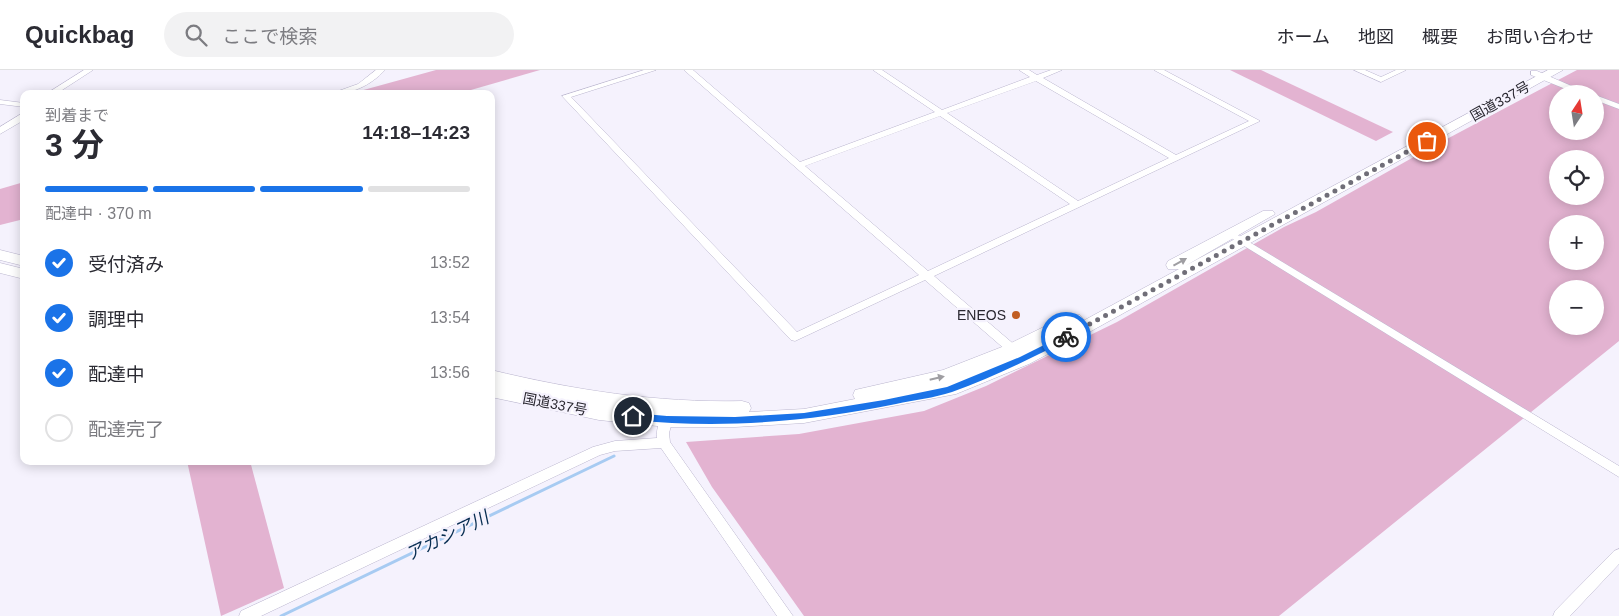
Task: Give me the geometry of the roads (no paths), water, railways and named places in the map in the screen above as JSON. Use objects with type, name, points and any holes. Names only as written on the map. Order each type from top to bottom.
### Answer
[{"type":"highway","name":"国道337号","points":[[495,378],[668,413],[735,420],[804,416],[884,403],[949,389],[1237,238],[1540,73],[1557,70]]},
{"type":"highway","points":[[0,255],[20,260]]},
{"type":"highway","points":[[0,268],[20,273]]},
{"type":"highway","name":"国道337号","points":[[495,391],[599,413],[668,413]]},
{"type":"street","points":[[56,90],[89,70]]},
{"type":"street","points":[[66,90],[99,70]]},
{"type":"street","points":[[348,90],[362,86],[381,70]]},
{"type":"street","points":[[652,70],[566,96],[795,337],[1256,121],[1158,70]]},
{"type":"street","points":[[688,70],[1018,354]]},
{"type":"street","points":[[877,70],[1078,205]]},
{"type":"street","points":[[1023,70],[1176,159]]},
{"type":"street","points":[[799,165],[1058,70]]},
{"type":"street","points":[[1358,70],[1380,80],[1402,70]]},
{"type":"street","points":[[1540,73],[1566,85]]},
{"type":"street","points":[[1604,101],[1619,107]]},
{"type":"street","points":[[0,102],[20,104]]},
{"type":"street","points":[[0,124],[20,112]]},
{"type":"street","points":[[0,131],[20,118]]},
{"type":"street","points":[[1237,238],[1619,472]]},
{"type":"street","points":[[668,413],[663,433],[664,444],[786,616]]},
{"type":"street","points":[[246,616],[596,451],[615,446],[664,444]]},
{"type":"street","points":[[1560,616],[1619,555]]},
{"type":"waterway","name":"アカシア川","points":[[281,616],[614,456]]},
{"type":"place","name":"ENEOS","points":[[1016,315]]}]
